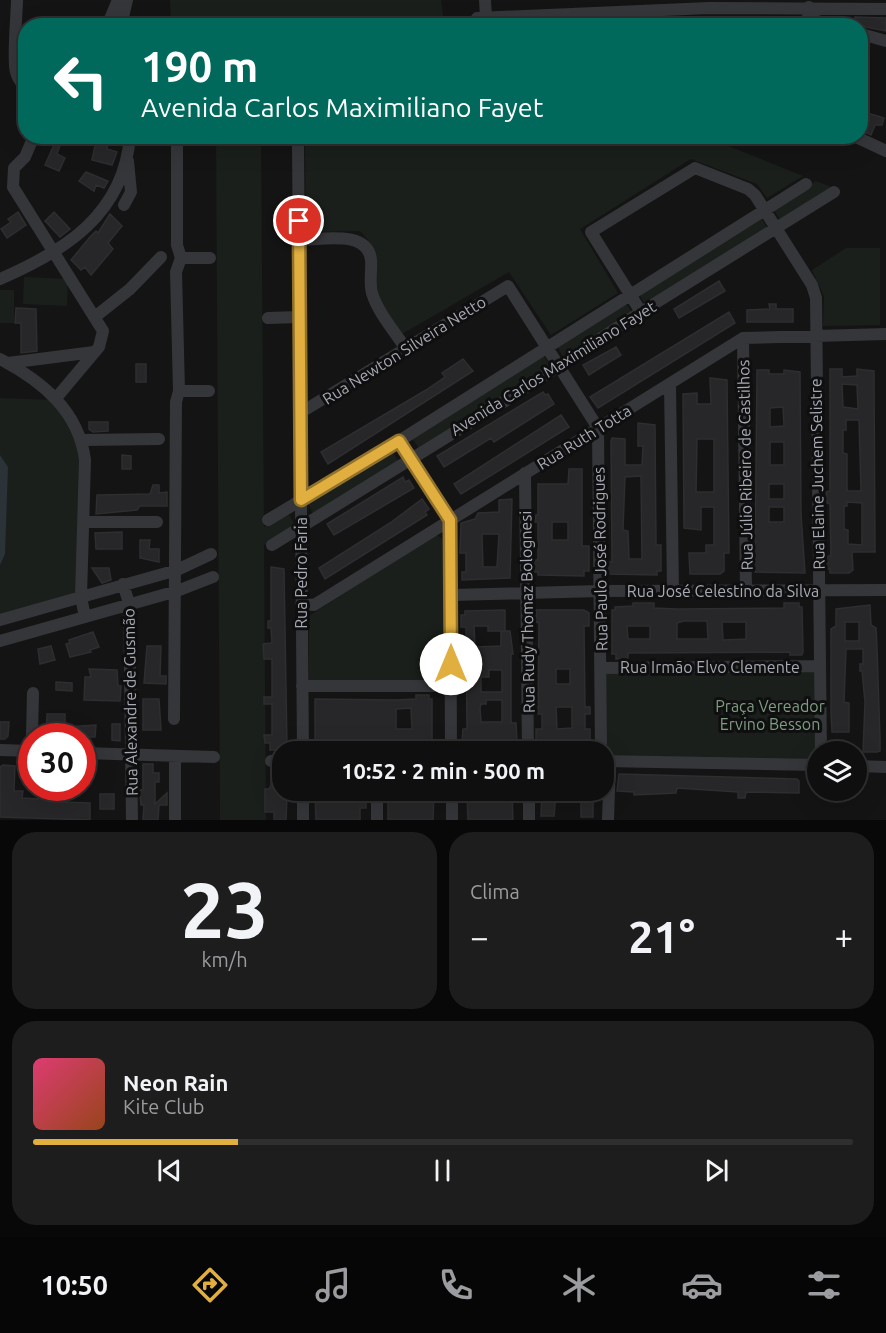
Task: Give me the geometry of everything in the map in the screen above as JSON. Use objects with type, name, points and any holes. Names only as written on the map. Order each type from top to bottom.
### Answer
[{"type":"street","points":[[17,0],[14,61],[18,76]]},
{"type":"street","points":[[111,18],[118,0]]},
{"type":"street","points":[[124,18],[127,0]]},
{"type":"street","points":[[485,0],[482,18],[709,8],[886,9]]},
{"type":"street","points":[[808,7],[808,18]]},
{"type":"street","points":[[868,36],[886,41]]},
{"type":"street","points":[[16,52],[18,56]]},
{"type":"street","points":[[868,143],[886,151]]},
{"type":"street","points":[[31,144],[25,157],[14,168],[13,187],[96,316],[103,331],[102,341],[57,397]]},
{"type":"street","points":[[12,177],[30,163],[38,144]]},
{"type":"street","points":[[124,205],[131,192],[128,161],[129,144]]},
{"type":"street","points":[[174,718],[177,591],[176,402],[179,391],[176,272],[181,258],[177,244],[177,144]]},
{"type":"street","name":"Rua Pedro Faria","points":[[298,144],[303,741]]},
{"type":"street","points":[[0,279],[56,253],[95,221],[113,194],[128,161]]},
{"type":"street","name":"Rua Elaine Juchem Selistre","points":[[629,294],[591,232],[695,168],[748,189],[765,210],[812,285],[816,298],[820,741]]},
{"type":"street","name":"Avenida Carlos Maximiliano Fayet","points":[[268,520],[399,441],[806,184]]},
{"type":"street","name":"Avenida Carlos Maximiliano Fayet","points":[[272,545],[513,396],[641,312],[834,192]]},
{"type":"street","points":[[299,240],[353,240],[366,247],[371,259],[371,290],[406,349]]},
{"type":"street","points":[[96,316],[130,289],[161,256]]},
{"type":"street","points":[[181,258],[210,258]]},
{"type":"street","name":"Rua Newton Silveira Netto","points":[[300,414],[508,286],[547,346]]},
{"type":"street","points":[[629,294],[641,312]]},
{"type":"street","points":[[268,318],[299,317]]},
{"type":"street","points":[[743,338],[886,334]]},
{"type":"street","name":"Rua Ruth Totta","points":[[301,604],[314,605],[743,338]]},
{"type":"street","name":"Rua Júlio Ribeiro de Castilhos","points":[[743,338],[746,591]]},
{"type":"street","points":[[547,346],[598,428]]},
{"type":"street","points":[[4,361],[94,352]]},
{"type":"street","points":[[4,361],[57,397],[82,440],[85,460],[81,597],[85,617]]},
{"type":"street","points":[[670,384],[673,591]]},
{"type":"street","points":[[179,391],[209,390]]},
{"type":"street","name":"Rua Paulo José Rodrigues","points":[[598,428],[604,741]]},
{"type":"street","points":[[82,440],[159,439]]},
{"type":"street","points":[[399,441],[450,520],[451,741]]},
{"type":"street","name":"Rua Rudy Thomaz Bolognesi","points":[[525,473],[528,741]]},
{"type":"street","points":[[84,522],[157,522]]},
{"type":"street","points":[[0,620],[177,570],[210,554]]},
{"type":"street","points":[[0,641],[177,591],[213,577]]},
{"type":"street","name":"Rua Alexandre de Gusmão","points":[[123,584],[129,603],[132,820]]},
{"type":"street","name":"Rua José Celestino da Silva","points":[[451,595],[600,591],[886,590]]},
{"type":"street","name":"Rua Irmão Elvo Clemente","points":[[601,668],[819,666]]},
{"type":"street","points":[[302,686],[451,686]]},
{"type":"street","points":[[32,723],[33,693]]},
{"type":"street","points":[[0,750],[18,751]]},
{"type":"street","points":[[96,753],[214,757]]},
{"type":"street","points":[[175,756],[175,820]]},
{"type":"street","points":[[614,758],[807,765]]},
{"type":"street","points":[[867,766],[886,767]]},
{"type":"street","points":[[303,801],[303,820]]},
{"type":"street","points":[[376,801],[377,820]]},
{"type":"street","points":[[452,801],[452,820]]},
{"type":"street","points":[[529,801],[529,820]]},
{"type":"street","name":"Rua Paulo José Rodrigues","points":[[607,801],[608,820]]},
{"type":"green space","points":[[170,0],[441,0],[443,18],[171,18]]},
{"type":"green space","points":[[216,144],[261,144],[264,527],[288,513],[295,525],[264,545],[266,820],[220,820]]},
{"type":"green space","points":[[723,144],[803,176],[767,198],[757,184],[691,159],[580,229],[618,293],[551,335],[509,272],[402,334],[381,302],[373,249],[360,231],[306,232],[305,146]]},
{"type":"green space","points":[[816,181],[834,188],[781,221],[773,209]]},
{"type":"green space","points":[[760,217],[769,230],[646,305],[638,293]]},
{"type":"green space","points":[[846,248],[880,248],[880,325],[823,326],[824,296],[812,270]]},
{"type":"green space","points":[[24,277],[68,279],[67,306],[23,304]]},
{"type":"green space","points":[[0,290],[14,290],[14,323],[0,323]]},
{"type":"green space","points":[[624,301],[633,313],[563,357],[556,344]]},
{"type":"green space","points":[[542,354],[551,366],[419,448],[411,437]]},
{"type":"green space","points":[[0,398],[54,400],[71,424],[84,461],[80,592],[0,614]]},
{"type":"green space","points":[[392,450],[398,461],[313,514],[307,501]]},
{"type":"green space","points":[[435,534],[444,540],[443,681],[309,680],[309,616]]},
{"type":"green space","name":"Praça Vereador Ervino Besson","points":[[815,671],[815,741],[807,741],[807,761],[614,755],[614,741],[606,741],[605,673]]},
{"type":"shaded area","points":[[0,455],[8,467],[5,554],[0,565]]},
{"type":"building","points":[[855,17],[886,18],[886,31],[868,28],[868,18]]},
{"type":"building","points":[[868,113],[884,118],[882,125],[875,125],[871,135],[868,134]]},
{"type":"building","points":[[54,144],[61,144],[57,154],[65,158],[59,171],[45,165]]},
{"type":"building","points":[[95,144],[107,144],[107,149],[117,152],[112,165],[92,160]]},
{"type":"building","points":[[86,172],[108,181],[104,188],[96,185],[94,191],[79,181]]},
{"type":"building","points":[[18,212],[26,225],[7,238],[1,229],[11,222],[8,219]]},
{"type":"building","points":[[54,212],[70,229],[60,237],[45,221]]},
{"type":"building","points":[[110,214],[122,226],[108,243],[113,249],[91,275],[85,267],[81,270],[71,260],[96,231],[98,233]]},
{"type":"building","points":[[719,281],[725,291],[679,318],[674,309]]},
{"type":"building","points":[[769,304],[776,304],[776,309],[793,309],[793,322],[747,322],[747,310],[770,309]]},
{"type":"building","points":[[16,308],[36,309],[37,351],[21,353],[21,323],[15,323]]},
{"type":"building","points":[[729,312],[735,323],[598,408],[590,397]]},
{"type":"building","points":[[616,347],[621,355],[589,375],[583,365]]},
{"type":"building","points":[[463,359],[473,371],[328,464],[321,452],[426,390],[445,377],[442,373]]},
{"type":"building","points":[[136,364],[146,364],[146,382],[136,382]]},
{"type":"building","points":[[830,369],[842,369],[842,377],[857,376],[857,369],[874,371],[875,552],[852,552],[853,570],[849,573],[830,573],[830,569],[827,569],[827,556],[831,556],[830,504],[827,503],[826,492],[830,491]],"holes":[[[842,384],[857,385],[858,409],[843,407]],[[846,420],[859,420],[861,491],[847,491],[847,454],[843,453],[843,430],[846,430]],[[847,502],[862,503],[862,545],[848,544],[848,530],[844,529],[844,506],[847,506]]]},
{"type":"building","points":[[757,370],[769,370],[769,374],[784,374],[784,370],[800,372],[801,514],[805,573],[755,572]],"holes":[[[783,407],[784,426],[770,427],[770,408]],[[770,442],[784,442],[784,465],[770,465]],[[769,484],[784,484],[784,499],[769,499]],[[769,507],[784,507],[784,522],[769,522]]]},
{"type":"building","points":[[710,378],[727,380],[729,553],[724,553],[724,571],[720,574],[690,574],[689,553],[706,553],[706,545],[714,545],[714,507],[701,507],[701,530],[684,528],[683,394],[697,393],[697,404],[711,404]],"holes":[[[697,439],[714,439],[714,492],[696,492]]]},
{"type":"building","points":[[543,392],[545,395],[548,394],[554,404],[494,442],[491,438],[444,467],[437,456]]},
{"type":"building","points":[[561,415],[569,427],[461,494],[454,484]]},
{"type":"building","points":[[89,422],[108,422],[108,431],[93,432],[89,429]]},
{"type":"building","points":[[638,423],[655,425],[656,545],[661,545],[661,571],[657,571],[657,575],[608,574],[608,562],[612,562],[611,441],[612,438],[625,439],[625,465],[642,465],[643,446],[638,446]],"holes":[[[641,476],[642,559],[629,559],[628,531],[623,530],[625,477]]]},
{"type":"building","points":[[122,455],[131,456],[131,469],[122,469]]},
{"type":"building","points":[[569,469],[582,469],[582,546],[589,546],[589,571],[584,571],[584,576],[538,575],[538,572],[534,572],[534,560],[538,560],[538,522],[535,522],[536,515],[538,515],[538,484],[568,484]],"holes":[[[552,522],[568,522],[568,540],[552,540]]]},
{"type":"building","points":[[403,477],[405,482],[409,480],[414,488],[334,535],[327,524]]},
{"type":"building","points":[[153,485],[159,485],[159,493],[167,492],[167,506],[140,506],[137,510],[96,514],[97,495],[150,494]]},
{"type":"building","points":[[422,499],[429,509],[425,512],[427,515],[325,579],[319,568],[390,523]]},
{"type":"building","points":[[512,499],[510,578],[462,580],[462,572],[466,572],[466,553],[460,553],[461,523],[475,519],[478,513],[499,512],[499,500]],"holes":[[[482,534],[499,534],[497,567],[483,567]]]},
{"type":"building","points":[[122,532],[122,549],[96,549],[95,533]]},
{"type":"building","points":[[140,540],[150,540],[149,549],[159,549],[159,562],[140,558]]},
{"type":"building","points":[[271,567],[284,569],[287,741],[272,741],[272,750],[270,750],[270,743],[265,743],[264,735],[272,735],[272,704],[264,704],[264,697],[272,697],[272,659],[264,659],[263,644],[272,643],[271,628],[268,628],[268,621],[271,621]]},
{"type":"building","points":[[92,568],[109,568],[111,580],[102,583]]},
{"type":"building","points":[[633,603],[654,603],[654,608],[677,609],[784,608],[784,603],[799,603],[799,607],[802,607],[803,652],[802,655],[790,655],[790,652],[628,653],[628,658],[616,659],[616,654],[612,654],[612,610],[615,610],[615,607],[633,606]],"holes":[[[707,621],[708,639],[677,639],[677,623]],[[722,622],[746,622],[746,639],[723,640]],[[627,626],[650,626],[650,639],[628,639]]]},
{"type":"building","points":[[870,605],[871,625],[876,628],[880,751],[867,752],[867,741],[863,741],[865,702],[862,671],[860,671],[860,664],[863,664],[863,649],[846,649],[844,702],[849,703],[849,732],[832,732],[831,629],[836,626],[836,609]],"holes":[[[845,622],[859,622],[859,641],[845,641]]]},
{"type":"building","points":[[505,610],[505,631],[510,631],[513,654],[511,654],[511,723],[516,723],[517,741],[462,741],[463,729],[467,729],[466,627],[461,627],[461,615],[465,615],[465,611]],"holes":[[[474,626],[488,626],[488,631],[501,631],[501,646],[475,647]],[[489,670],[502,670],[502,692],[481,692],[481,677],[489,677]],[[486,700],[502,700],[502,722],[481,722],[481,704],[486,704]]]},
{"type":"building","points":[[536,610],[584,610],[589,613],[589,626],[584,626],[585,707],[590,707],[590,714],[585,714],[585,729],[590,729],[590,741],[536,741],[536,729],[542,729],[542,714],[538,714],[539,623],[536,622]],"holes":[[[556,669],[570,669],[570,684],[556,684]],[[556,707],[572,707],[572,728],[557,729]]]},
{"type":"building","points":[[93,632],[99,647],[90,650],[91,652],[70,657],[66,644],[70,643],[69,640]]},
{"type":"building","points":[[51,646],[55,660],[40,664],[38,649]]},
{"type":"building","points":[[147,646],[161,646],[160,676],[166,676],[166,684],[144,683]]},
{"type":"building","points":[[89,669],[117,670],[118,686],[121,686],[120,701],[84,700],[85,677],[91,677]]},
{"type":"building","points":[[56,682],[72,683],[72,691],[56,690]]},
{"type":"building","points":[[416,695],[429,695],[429,699],[432,699],[432,741],[315,741],[315,699],[416,699]],"holes":[[[411,708],[412,729],[396,729],[396,709]]]},
{"type":"building","points":[[143,699],[159,699],[161,730],[143,730]]},
{"type":"building","points":[[47,714],[65,714],[65,723],[47,723]]},
{"type":"building","points":[[0,722],[9,722],[8,736],[5,739],[0,739]]},
{"type":"building","points":[[112,724],[120,724],[120,741],[112,740]]},
{"type":"building","points":[[143,764],[153,764],[153,773],[159,773],[159,782],[155,782],[155,804],[167,793],[167,805],[159,805],[158,820],[143,820],[144,805],[141,805],[140,790],[143,790]]},
{"type":"building","points":[[15,766],[14,791],[18,791],[18,801],[90,803],[90,820],[0,817],[0,767]]},
{"type":"building","points":[[272,769],[272,801],[287,801],[286,820],[274,820],[274,812],[265,812],[265,789],[269,789]]},
{"type":"building","points":[[619,774],[797,779],[799,793],[746,792],[745,798],[738,798],[738,792],[677,788],[676,793],[634,795],[634,792],[617,791]]},
{"type":"building","points":[[100,794],[114,794],[114,809],[100,809]]},
{"type":"building","points":[[315,801],[366,801],[366,808],[360,808],[360,820],[316,820]]},
{"type":"building","points":[[388,801],[434,801],[433,820],[388,820]]},
{"type":"building","points":[[467,801],[512,801],[513,820],[468,820]]},
{"type":"building","points":[[542,801],[555,801],[554,816],[541,816]]},
{"type":"building","points":[[581,801],[593,801],[593,817],[581,817]]},
{"type":"route","points":[[299,221],[301,500],[399,441],[450,520],[451,664]]}]
